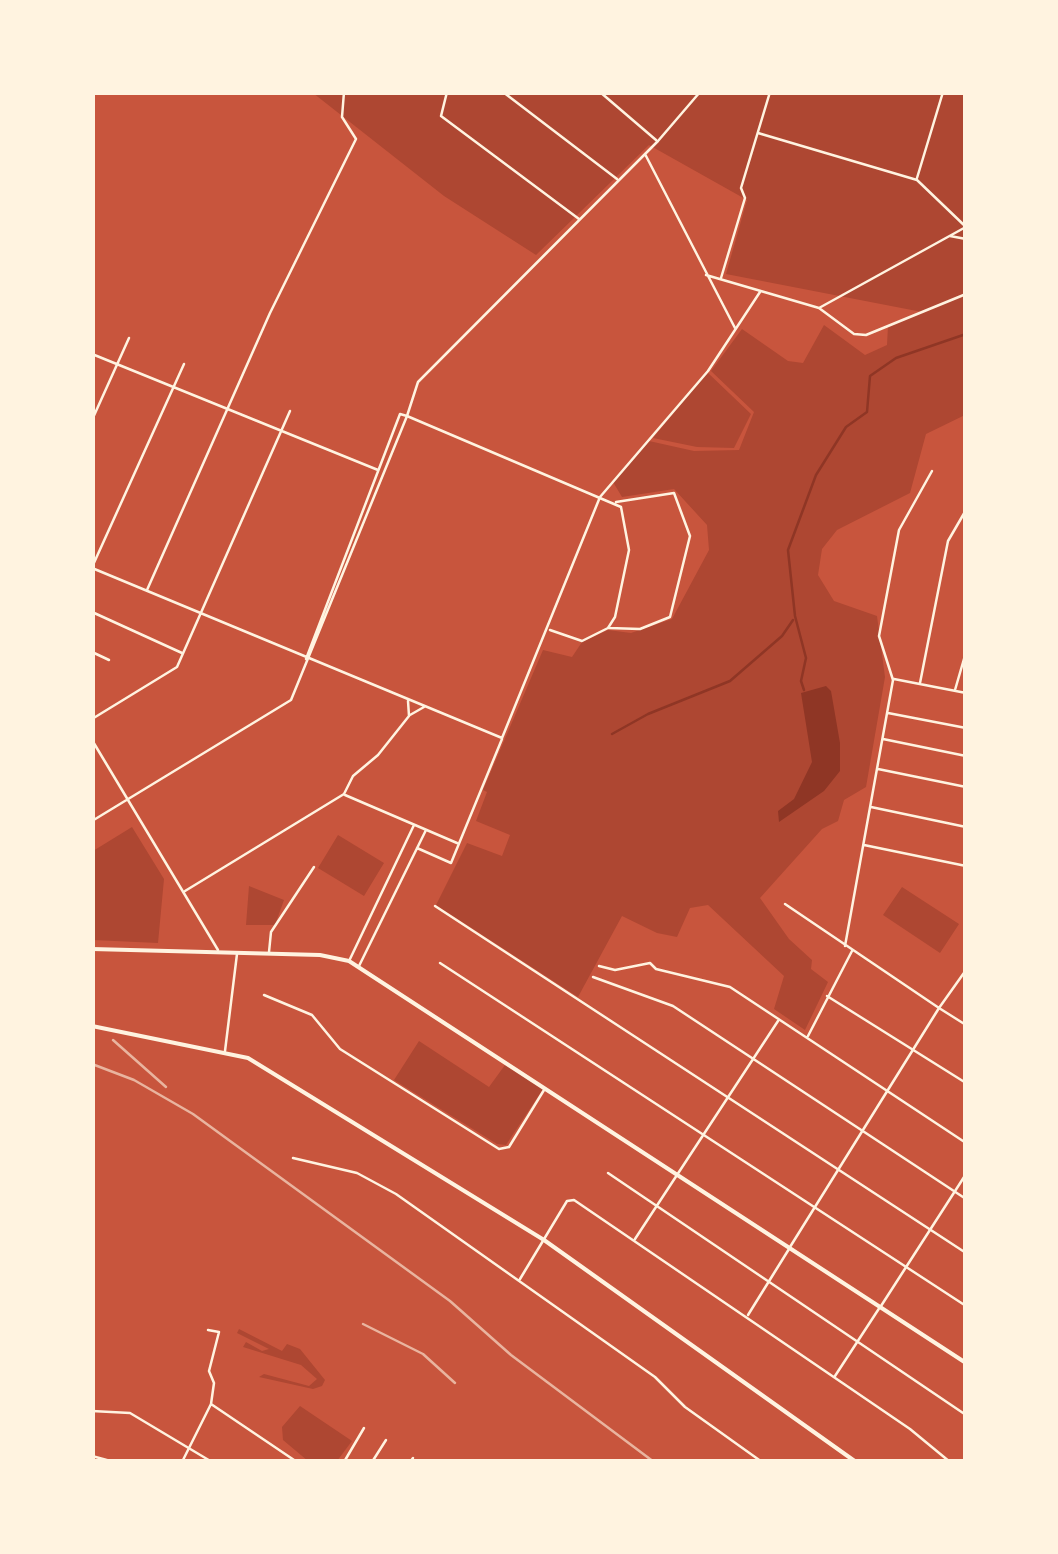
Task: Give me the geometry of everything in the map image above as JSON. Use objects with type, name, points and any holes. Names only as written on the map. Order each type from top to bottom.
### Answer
[{"type":"main road","points":[[92,949],[269,953],[349,962],[966,1363]]},
{"type":"main road","points":[[92,1026],[248,1058],[544,1240],[856,1462]]},
{"type":"street","points":[[146,591],[239,382],[356,139],[342,116],[344,92]]},
{"type":"street","points":[[503,92],[612,172],[618,182]]},
{"type":"street","points":[[600,92],[658,141]]},
{"type":"street","points":[[92,821],[290,700],[418,382],[646,154],[700,92]]},
{"type":"street","points":[[720,279],[745,198],[740,188],[770,92]]},
{"type":"street","points":[[916,180],[943,92]]},
{"type":"street","points":[[446,93],[441,116],[580,220]]},
{"type":"street","points":[[758,133],[916,180],[966,227],[820,308]]},
{"type":"street","points":[[646,154],[736,329]]},
{"type":"street","points":[[948,236],[966,239]]},
{"type":"street","points":[[706,275],[820,308],[854,334],[866,335],[966,294]]},
{"type":"street","points":[[416,848],[451,863],[600,497],[707,372],[760,292]]},
{"type":"street","points":[[92,420],[129,338]]},
{"type":"street","points":[[92,354],[384,472]]},
{"type":"street","points":[[184,364],[92,567],[306,660],[502,738]]},
{"type":"street","points":[[92,719],[177,667],[290,411]]},
{"type":"street","points":[[306,660],[400,414],[616,502],[674,493],[690,536],[670,617],[640,629],[608,628],[582,642],[549,629]]},
{"type":"street","points":[[845,946],[893,680],[879,636],[900,530],[932,471]]},
{"type":"street","points":[[608,628],[615,616],[629,550],[616,502]]},
{"type":"street","points":[[920,683],[948,541],[966,510]]},
{"type":"street","points":[[92,612],[184,654]]},
{"type":"street","points":[[92,652],[109,660]]},
{"type":"street","points":[[955,691],[966,652]]},
{"type":"street","points":[[893,680],[966,694]]},
{"type":"street","points":[[408,701],[409,716]]},
{"type":"street","points":[[186,891],[344,794],[353,776],[378,755],[409,716],[424,708]]},
{"type":"street","points":[[887,712],[966,728]]},
{"type":"street","points":[[882,739],[966,756]]},
{"type":"street","points":[[92,740],[186,891],[219,952]]},
{"type":"street","points":[[877,768],[966,787]]},
{"type":"street","points":[[344,794],[458,844]]},
{"type":"street","points":[[870,807],[966,826]]},
{"type":"street","points":[[349,962],[414,825]]},
{"type":"street","points":[[359,967],[426,830]]},
{"type":"street","points":[[863,844],[966,866]]},
{"type":"street","points":[[269,953],[271,932],[314,867]]},
{"type":"street","points":[[785,904],[966,1025]]},
{"type":"street","points":[[435,906],[966,1253]]},
{"type":"street","points":[[808,1038],[852,951]]},
{"type":"street","points":[[225,1051],[237,952]]},
{"type":"street","points":[[600,966],[615,970],[650,962],[656,970],[730,987],[966,1143]]},
{"type":"street","points":[[440,963],[966,1306]]},
{"type":"street","points":[[747,1316],[912,1049],[966,970]]},
{"type":"street","points":[[593,977],[673,1006],[966,1199]]},
{"type":"street","points":[[264,995],[312,1015],[340,1049],[499,1149],[509,1147],[545,1089]]},
{"type":"street","points":[[827,996],[966,1083]]},
{"type":"street","points":[[634,1240],[779,1019]]},
{"type":"street","points":[[293,1158],[368,1177],[655,1377],[684,1407],[762,1462]]},
{"type":"street","points":[[608,1173],[855,1344],[966,1414]]},
{"type":"street","points":[[834,1377],[966,1174]]},
{"type":"street","points":[[519,1280],[571,1200],[747,1316],[950,1462]]},
{"type":"street","points":[[182,1462],[211,1404],[214,1383],[210,1371],[219,1332],[208,1330]]},
{"type":"street","points":[[211,1404],[297,1462]]},
{"type":"street","points":[[92,1412],[130,1413],[212,1462]]},
{"type":"street","points":[[344,1462],[364,1428]]},
{"type":"street","points":[[372,1462],[386,1440]]},
{"type":"street","points":[[92,1456],[114,1462]]},
{"type":"shaded area","points":[[313,93],[965,93],[965,415],[926,434],[910,493],[837,530],[822,549],[818,575],[834,601],[877,616],[885,677],[866,787],[844,800],[838,821],[822,829],[760,898],[789,939],[812,960],[811,969],[828,982],[805,1030],[774,1009],[784,976],[708,905],[690,908],[677,937],[657,933],[622,916],[578,997],[436,905],[467,843],[502,856],[510,835],[476,821],[487,792],[483,790],[543,650],[572,657],[582,642],[608,630],[631,633],[672,619],[709,550],[707,525],[674,489],[622,497],[613,482],[649,441],[694,451],[739,450],[754,412],[711,371],[742,329],[788,361],[803,363],[824,325],[865,355],[887,345],[888,326],[922,312],[726,274],[747,200],[649,145],[536,255],[444,196]]},
{"type":"shaded area","points":[[707,372],[751,414],[734,448],[697,447],[653,438]]},
{"type":"shaded area","points":[[826,686],[831,691],[840,743],[840,771],[824,791],[779,822],[778,811],[794,799],[812,762],[801,693]]},
{"type":"shaded area","points":[[132,827],[164,879],[158,943],[93,940],[93,851]]},
{"type":"shaded area","points":[[338,835],[384,863],[364,896],[318,868]]},
{"type":"shaded area","points":[[249,886],[284,900],[275,925],[246,925]]},
{"type":"shaded area","points":[[902,887],[959,924],[940,953],[883,915]]},
{"type":"shaded area","points":[[419,1041],[489,1087],[505,1065],[543,1089],[506,1145],[497,1144],[394,1080]]},
{"type":"shaded area","points":[[239,1329],[282,1351],[287,1344],[300,1349],[325,1380],[322,1386],[313,1389],[259,1377],[264,1374],[309,1386],[317,1379],[301,1365],[243,1347],[246,1342],[262,1351],[269,1349],[237,1333]]},
{"type":"shaded area","points":[[300,1406],[352,1441],[337,1461],[308,1461],[283,1440],[282,1427]]},
{"type":"waterway","points":[[804,690],[801,681],[806,658],[795,616],[788,550],[816,475],[846,427],[867,412],[870,376],[896,358],[966,334]]},
{"type":"waterway","points":[[612,734],[648,714],[730,681],[782,636],[793,620]]},
{"type":"railway","points":[[113,1040],[166,1087]]},
{"type":"railway","points":[[92,1064],[134,1080],[193,1114],[450,1301],[511,1355],[654,1462]]},
{"type":"railway","points":[[363,1324],[423,1354],[455,1383]]}]
